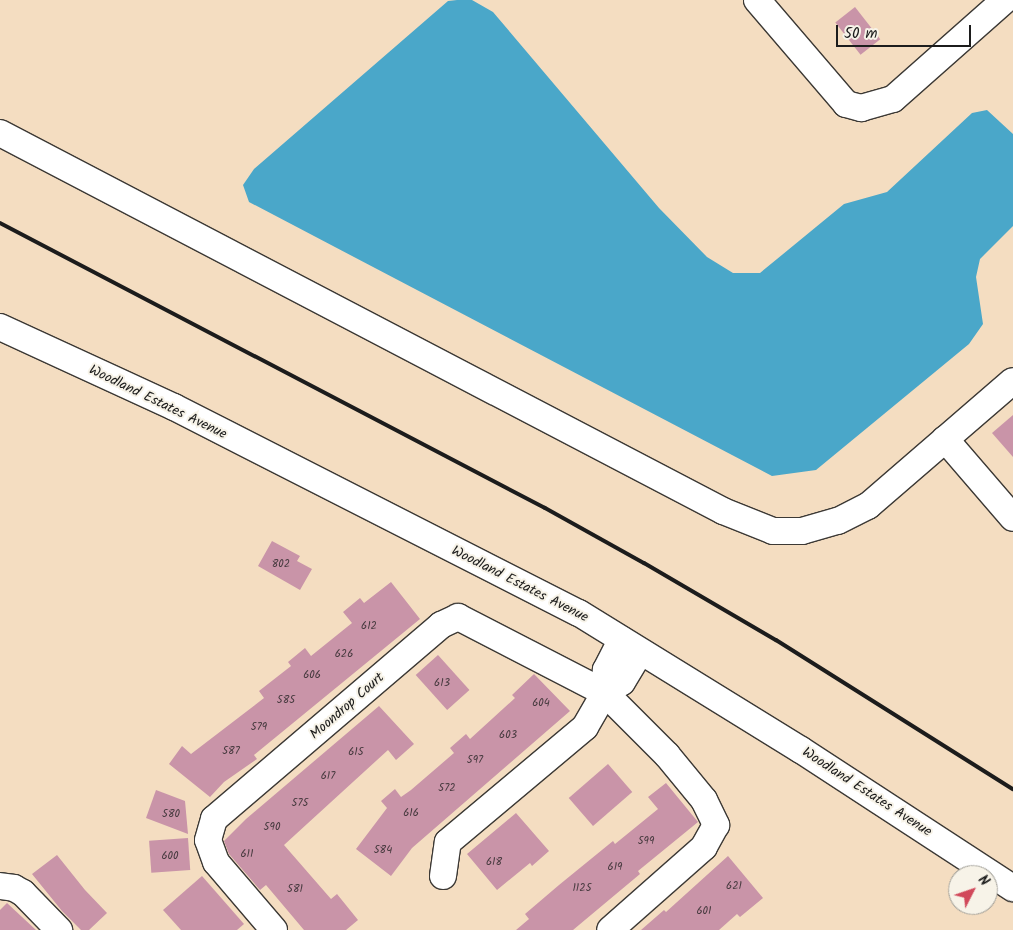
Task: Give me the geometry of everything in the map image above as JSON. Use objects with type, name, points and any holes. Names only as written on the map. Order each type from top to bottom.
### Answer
[{"type":"street","points":[[757,0],[846,104],[861,108],[893,99],[1005,0]]},
{"type":"street","points":[[0,133],[723,511],[773,531],[802,531],[829,524],[868,506],[1013,380]]},
{"type":"street","name":"Woodland Estates Avenue","points":[[0,327],[191,416],[580,613],[801,750],[1013,888]]},
{"type":"street","points":[[945,439],[1013,518]]},
{"type":"street","name":"Moondrop Court","points":[[274,930],[216,862],[208,840],[214,819],[441,625],[458,617],[605,694],[668,755],[704,800],[716,825],[704,847],[610,930]]},
{"type":"street","points":[[443,876],[448,842],[585,727],[605,694],[622,682],[631,646]]},
{"type":"street","points":[[0,886],[14,888],[23,893],[59,930]]},
{"type":"water","points":[[472,0],[493,12],[659,208],[707,257],[733,273],[760,273],[844,204],[887,192],[972,113],[987,110],[1013,134],[1013,226],[980,259],[976,277],[983,324],[969,344],[816,470],[772,476],[249,202],[243,185],[254,169],[448,1]]},
{"type":"building","points":[[855,7],[880,39],[861,55],[835,22]]},
{"type":"building","points":[[1013,415],[1013,457],[992,433]]},
{"type":"building","points":[[272,541],[300,556],[297,561],[312,569],[300,590],[258,566]]},
{"type":"building","points":[[391,582],[420,619],[254,755],[257,759],[224,782],[210,797],[169,764],[182,746],[191,754],[264,698],[259,691],[291,666],[288,662],[305,648],[311,656],[352,623],[343,612],[360,598],[364,603]]},
{"type":"building","points":[[438,655],[469,690],[447,710],[416,675]]},
{"type":"building","points":[[534,674],[570,711],[412,848],[391,876],[356,849],[387,808],[381,801],[395,789],[401,797],[411,790],[454,753],[450,748],[466,734],[470,739],[515,698],[512,695]]},
{"type":"building","points":[[379,706],[414,744],[396,760],[388,750],[284,845],[331,899],[337,894],[358,920],[346,930],[304,930],[266,885],[260,890],[229,854],[224,841],[246,819]]},
{"type":"building","points":[[608,764],[632,792],[593,826],[569,798]]},
{"type":"building","points":[[666,783],[698,822],[638,871],[640,874],[573,930],[516,930],[529,919],[525,914],[559,885],[613,841],[615,844],[658,809],[648,797]]},
{"type":"building","points":[[156,790],[185,801],[188,834],[146,818]]},
{"type":"building","points":[[516,813],[549,851],[532,866],[530,863],[497,890],[467,854]]},
{"type":"building","points":[[188,838],[190,870],[151,873],[149,841]]},
{"type":"building","points":[[57,855],[85,890],[107,913],[89,930],[81,930],[62,911],[32,874]]},
{"type":"building","points":[[728,856],[763,898],[740,917],[737,914],[719,930],[641,930],[664,910],[666,912]]},
{"type":"building","points":[[202,876],[244,924],[237,930],[181,930],[163,910]]},
{"type":"building","points":[[7,903],[36,930],[0,930],[0,910]]},
{"type":"railway","points":[[0,223],[545,508],[644,563],[776,640],[1013,789]]}]
